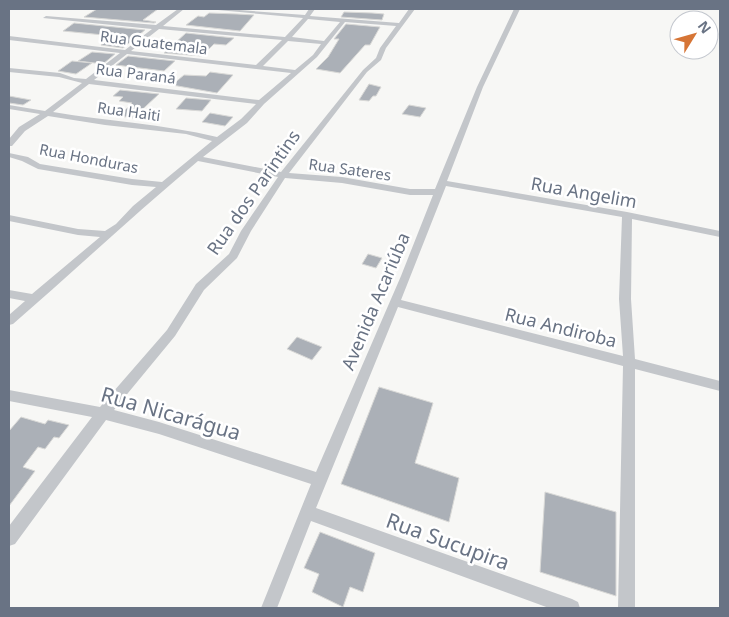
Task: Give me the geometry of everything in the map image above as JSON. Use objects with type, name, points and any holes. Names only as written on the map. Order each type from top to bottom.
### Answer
[{"type":"street","points":[[9,144],[22,129],[46,114],[181,9]]},
{"type":"street","points":[[210,9],[400,24]]},
{"type":"street","points":[[258,67],[287,40],[312,9]]},
{"type":"street","name":"Rua dos Parintins","points":[[9,538],[103,413],[172,333],[200,287],[233,256],[246,231],[283,174],[364,71],[382,56],[383,48],[412,9]]},
{"type":"street","name":"Avenida Acariúba","points":[[269,608],[480,87],[517,9]]},
{"type":"street","points":[[46,18],[325,44]]},
{"type":"street","points":[[9,321],[164,185],[244,121],[261,102],[315,56],[345,19]]},
{"type":"street","name":"Rua Guatemala","points":[[9,38],[297,72]]},
{"type":"street","name":"Rua Paraná","points":[[9,70],[261,102]]},
{"type":"street","name":"Rua Haiti","points":[[9,107],[46,114],[186,132],[218,140]]},
{"type":"street","name":"Rua Honduras","points":[[9,155],[25,159],[38,166],[132,182],[164,185]]},
{"type":"street","name":"Rua Sateres","points":[[198,158],[283,174],[342,180],[410,192],[440,188]]},
{"type":"street","name":"Rua Angelim","points":[[440,188],[627,215],[720,234]]},
{"type":"street","points":[[626,608],[629,362],[625,299],[627,215]]},
{"type":"street","points":[[9,218],[78,232],[107,234],[113,231]]},
{"type":"street","points":[[9,294],[35,299]]},
{"type":"street","name":"Rua Andiroba","points":[[394,302],[720,386]]},
{"type":"street","name":"Rua Nicarágua","points":[[9,396],[103,413],[160,428],[320,480]]},
{"type":"street","name":"Rua Sucupira","points":[[308,513],[572,608]]},
{"type":"building","points":[[97,9],[158,9],[143,20],[156,22],[154,23],[84,17]]},
{"type":"building","points":[[344,12],[384,14],[382,20],[341,17]]},
{"type":"building","points":[[209,13],[254,15],[240,31],[186,25],[198,16],[204,17]]},
{"type":"building","points":[[74,23],[145,30],[123,48],[101,45],[114,36],[63,31]]},
{"type":"building","points":[[346,24],[380,27],[370,45],[365,45],[340,73],[316,69],[328,57],[339,39],[334,39]]},
{"type":"building","points":[[186,33],[234,38],[226,45],[214,44],[202,56],[164,53]]},
{"type":"building","points":[[92,52],[115,54],[103,64],[78,61]]},
{"type":"building","points":[[128,56],[175,61],[164,71],[116,65]]},
{"type":"building","points":[[72,61],[92,63],[76,74],[58,71]]},
{"type":"building","points":[[210,72],[233,75],[217,93],[172,85],[184,75],[206,76]]},
{"type":"building","points":[[369,84],[381,87],[376,96],[373,96],[369,101],[359,100]]},
{"type":"building","points":[[120,90],[159,94],[133,118],[119,116],[132,103],[119,101],[123,97],[113,96]]},
{"type":"building","points":[[9,96],[31,100],[23,105],[9,103]]},
{"type":"building","points":[[186,98],[211,100],[202,111],[176,109]]},
{"type":"building","points":[[409,105],[426,108],[420,117],[402,114]]},
{"type":"building","points":[[210,113],[233,117],[225,126],[202,122]]},
{"type":"building","points":[[368,254],[382,258],[376,268],[362,264]]},
{"type":"building","points":[[297,337],[322,347],[312,360],[287,349]]},
{"type":"building","points":[[379,387],[433,403],[415,463],[459,478],[449,522],[341,484]]},
{"type":"building","points":[[21,417],[45,424],[48,420],[69,425],[59,438],[54,437],[45,449],[38,447],[23,467],[35,471],[9,506],[9,431]]},
{"type":"building","points":[[545,492],[616,512],[616,596],[540,572]]},
{"type":"building","points":[[320,532],[375,553],[363,592],[350,587],[343,607],[312,592],[319,574],[304,568]]}]
